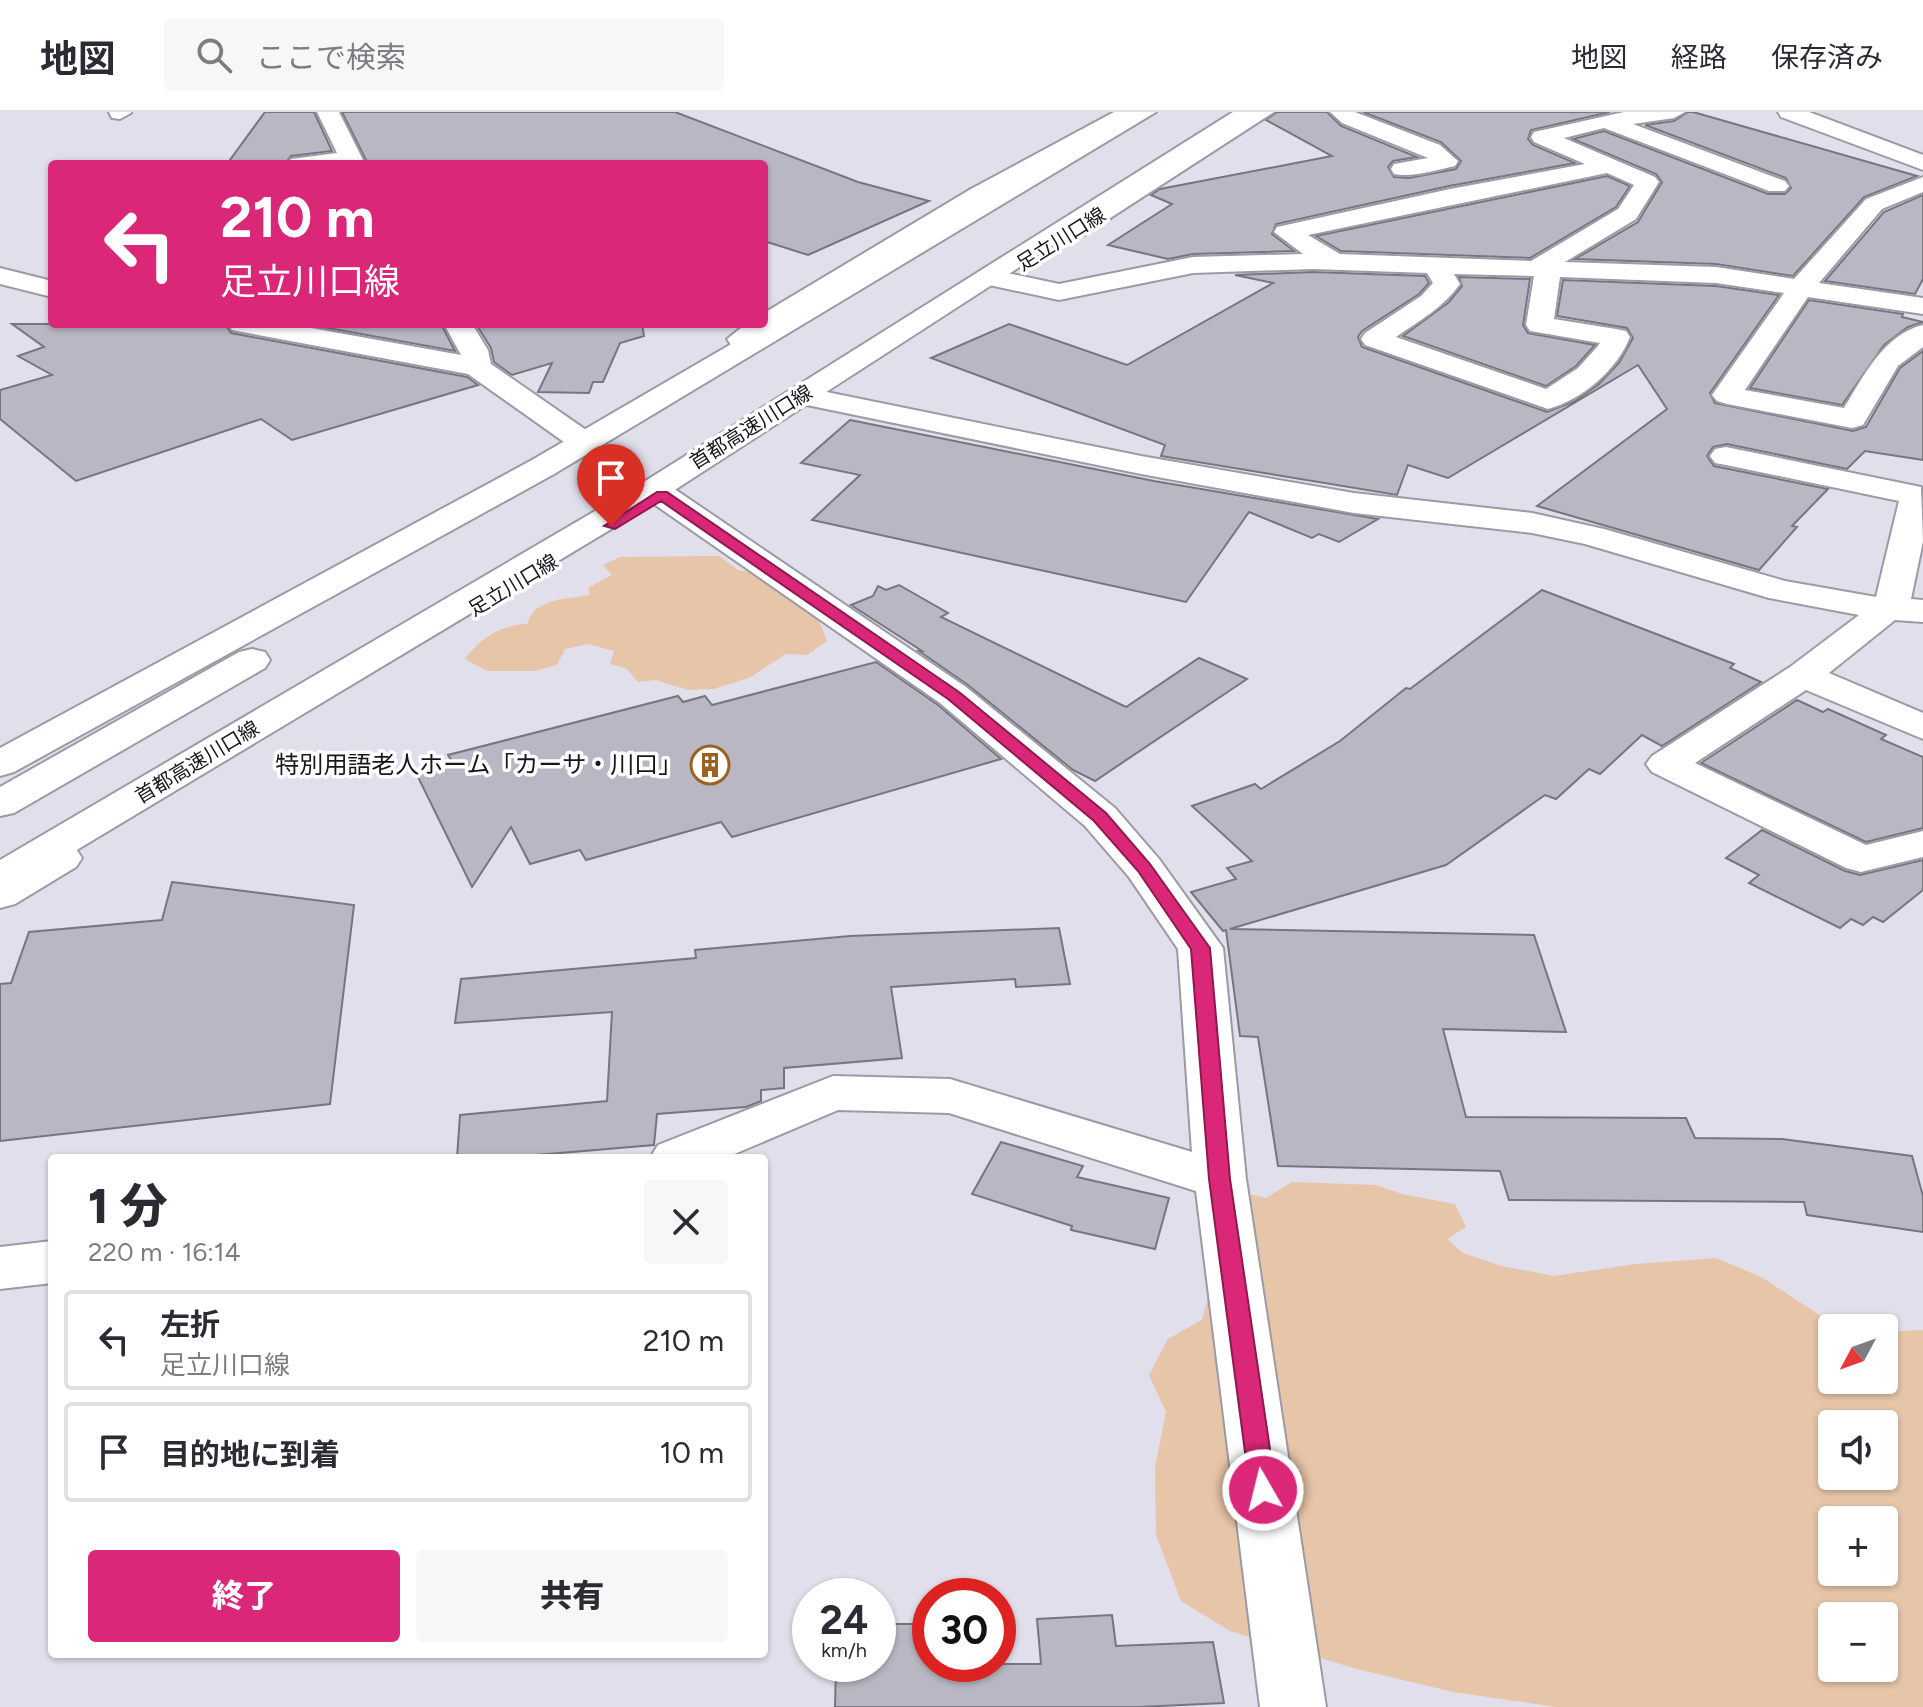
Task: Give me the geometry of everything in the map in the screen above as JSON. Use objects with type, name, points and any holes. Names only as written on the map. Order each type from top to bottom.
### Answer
[{"type":"main road","points":[[328,112],[352,160]]},
{"type":"main road","points":[[768,320],[979,194],[1130,112]]},
{"type":"main road","points":[[0,764],[543,467],[1145,112]]},
{"type":"main road","name":"首都高速川口線","points":[[0,878],[642,497],[1248,112]]},
{"type":"main road","name":"足立川口線","points":[[0,894],[662,495],[1263,112]]},
{"type":"main road","points":[[1341,112],[1432,150],[1447,161],[1402,169]]},
{"type":"main road","points":[[1543,269],[1627,214],[1647,182],[1542,137],[1605,121],[1674,112]]},
{"type":"main road","points":[[1793,114],[1832,112]]},
{"type":"main road","points":[[1793,114],[1923,163]]},
{"type":"main road","points":[[1605,121],[1777,186]]},
{"type":"main road","points":[[0,804],[435,556],[975,231],[1098,139]]},
{"type":"main road","points":[[1895,152],[1923,146]]},
{"type":"main road","points":[[1333,261],[1286,232],[1450,196],[1610,166]]},
{"type":"main road","points":[[1923,184],[1874,204],[1801,287],[1727,395],[1852,419],[1887,361],[1923,333]]},
{"type":"main road","points":[[998,279],[1059,292],[1193,265],[1333,261],[1716,275],[1923,306]]},
{"type":"main road","points":[[1436,265],[1447,284],[1430,302],[1375,339],[1548,400],[1567,392],[1613,348],[1616,337],[1540,325],[1543,269]]},
{"type":"main road","points":[[0,276],[48,288]]},
{"type":"main road","points":[[265,328],[478,368],[575,436]]},
{"type":"main road","points":[[460,328],[474,350],[478,368]]},
{"type":"main road","points":[[0,757],[575,436],[755,328]]},
{"type":"main road","points":[[812,398],[1141,465],[1354,503],[1532,523],[1592,536],[1781,591],[1898,609]]},
{"type":"main road","points":[[1726,456],[1910,494],[1916,498],[1898,609]]},
{"type":"main road","points":[[662,495],[953,695],[1100,817],[1144,868],[1200,948],[1220,1179],[1293,1707]]},
{"type":"main road","points":[[1898,609],[1879,617],[1803,675],[1666,764],[1861,859],[1923,844]]},
{"type":"main road","points":[[0,844],[178,749],[434,622]]},
{"type":"main road","points":[[1803,675],[1923,727]]},
{"type":"main road","points":[[686,1154],[833,1093],[950,1096],[1220,1179]]},
{"type":"main road","points":[[0,1268],[48,1262]]},
{"type":"shaded area","points":[[719,556],[738,570],[757,573],[814,607],[827,641],[807,655],[786,654],[749,678],[713,689],[688,690],[656,680],[638,682],[627,669],[610,664],[614,651],[588,644],[565,649],[557,665],[534,671],[487,671],[465,659],[492,634],[527,624],[531,615],[544,604],[590,595],[588,588],[612,575],[603,565],[620,557]]},
{"type":"shaded area","points":[[1292,1182],[1376,1185],[1402,1194],[1455,1204],[1466,1227],[1447,1239],[1463,1253],[1501,1266],[1554,1276],[1636,1264],[1716,1258],[1763,1278],[1818,1314],[1818,1394],[1898,1394],[1898,1331],[1923,1330],[1923,1707],[1557,1707],[1453,1692],[1357,1669],[1230,1631],[1181,1601],[1156,1535],[1155,1467],[1166,1412],[1149,1375],[1168,1339],[1202,1320],[1236,1191],[1266,1198]]},
{"type":"building","points":[[265,112],[314,112],[332,151],[291,156],[288,160],[230,160]]},
{"type":"building","points":[[342,112],[675,112],[858,182],[929,201],[808,255],[768,242],[768,160],[366,160]]},
{"type":"building","points":[[1277,112],[1327,112],[1341,126],[1417,157],[1393,161],[1388,167],[1394,177],[1409,178],[1456,169],[1461,161],[1441,142],[1363,112],[1610,112],[1531,130],[1528,139],[1533,145],[1575,163],[1449,186],[1276,224],[1272,234],[1294,251],[1193,254],[1168,259],[1108,245],[1172,204],[1151,195],[1160,189],[1332,156],[1266,120]]},
{"type":"building","points":[[1688,112],[1917,176],[1864,197],[1793,276],[1716,264],[1575,259],[1638,222],[1662,182],[1656,174],[1573,139],[1604,131],[1768,194],[1785,194],[1791,188],[1786,178],[1645,125],[1674,121]]},
{"type":"building","points":[[1607,176],[1630,186],[1616,207],[1530,258],[1341,251],[1316,236]]},
{"type":"building","points":[[1923,195],[1923,279],[1915,294],[1825,281],[1884,212]]},
{"type":"building","points":[[1313,272],[1425,276],[1429,283],[1419,294],[1362,331],[1358,337],[1362,347],[1547,412],[1575,401],[1599,384],[1619,363],[1633,338],[1627,328],[1557,316],[1563,280],[1716,286],[1779,295],[1710,393],[1715,403],[1853,431],[1866,427],[1900,368],[1923,351],[1923,460],[1865,451],[1847,469],[1727,444],[1713,447],[1707,456],[1714,466],[1828,489],[1792,526],[1797,527],[1759,570],[1537,506],[1667,409],[1638,365],[1448,478],[1408,465],[1397,495],[1161,456],[1165,445],[931,358],[1009,324],[1127,365],[1273,283],[1235,275]]},
{"type":"building","points":[[1459,277],[1530,279],[1523,325],[1528,333],[1595,345],[1576,366],[1546,386],[1403,336],[1449,302],[1462,286]]},
{"type":"building","points":[[1809,300],[1903,314],[1902,317],[1923,322],[1908,327],[1884,345],[1842,405],[1750,388]]},
{"type":"building","points":[[12,324],[48,324],[48,328],[228,328],[231,333],[467,377],[478,385],[292,440],[261,419],[76,481],[0,419],[0,390],[52,375],[18,356],[44,347]]},
{"type":"building","points":[[328,328],[443,328],[455,351]]},
{"type":"building","points":[[478,328],[643,328],[644,336],[620,343],[603,382],[593,382],[589,393],[538,392],[552,363],[512,375],[494,362],[491,348]]},
{"type":"building","points":[[850,420],[1154,481],[1378,519],[1339,542],[1319,534],[1312,538],[1249,512],[1186,602],[812,520],[860,475],[801,463]]},
{"type":"building","points":[[899,585],[948,613],[941,617],[1126,707],[1199,658],[1247,679],[1095,781],[1073,770],[968,685],[919,651],[922,651],[851,605],[873,596],[878,586],[886,590]]},
{"type":"building","points":[[1542,590],[1734,664],[1730,668],[1761,682],[1662,746],[1642,735],[1600,774],[1589,769],[1556,799],[1545,795],[1446,865],[1230,929],[1534,935],[1566,1032],[1443,1029],[1466,1117],[1686,1118],[1695,1138],[1782,1139],[1912,1156],[1923,1196],[1923,1232],[1807,1215],[1804,1202],[1509,1200],[1500,1171],[1278,1166],[1258,1037],[1240,1036],[1226,930],[1223,931],[1191,892],[1236,879],[1227,868],[1252,861],[1192,806],[1255,784],[1261,789],[1340,741],[1406,688],[1410,689]]},
{"type":"building","name":"特別用語老人ホーム「カーサ・川口」","points":[[876,662],[938,705],[1001,759],[732,837],[721,822],[586,860],[580,850],[530,864],[511,827],[472,887],[416,773],[453,763],[448,755],[678,696],[683,702],[705,696],[712,705]]},
{"type":"building","points":[[1797,700],[1823,712],[1828,709],[1886,735],[1881,739],[1923,757],[1923,828],[1866,842],[1701,763]]},
{"type":"building","points":[[1762,830],[1845,871],[1860,875],[1923,860],[1923,890],[1883,922],[1873,917],[1863,925],[1851,919],[1840,928],[1749,883],[1759,875],[1726,858]]},
{"type":"building","points":[[172,882],[354,905],[330,1104],[0,1141],[0,984],[11,983],[29,932],[162,920]]},
{"type":"building","points":[[1059,928],[1070,984],[1016,987],[1015,979],[891,987],[902,1058],[784,1068],[784,1088],[761,1090],[761,1101],[746,1107],[657,1114],[654,1145],[549,1154],[457,1154],[460,1115],[607,1101],[612,1012],[455,1023],[461,979],[696,958],[695,950],[850,936]]},
{"type":"building","points":[[1001,1142],[1083,1166],[1077,1177],[1169,1198],[1155,1249],[1071,1230],[1072,1226],[972,1194]]},
{"type":"building","points":[[1112,1615],[1116,1646],[1213,1642],[1224,1703],[1139,1707],[835,1707],[836,1682],[896,1682],[896,1624],[912,1624],[912,1682],[1016,1682],[1016,1664],[1041,1664],[1037,1619]]},
{"type":"place","name":"特別用語老人ホーム「カーサ・川口」","points":[[710,765]]},
{"type":"route","points":[[611,526],[662,495],[953,695],[1100,817],[1144,868],[1200,948],[1220,1179],[1263,1490]]}]
